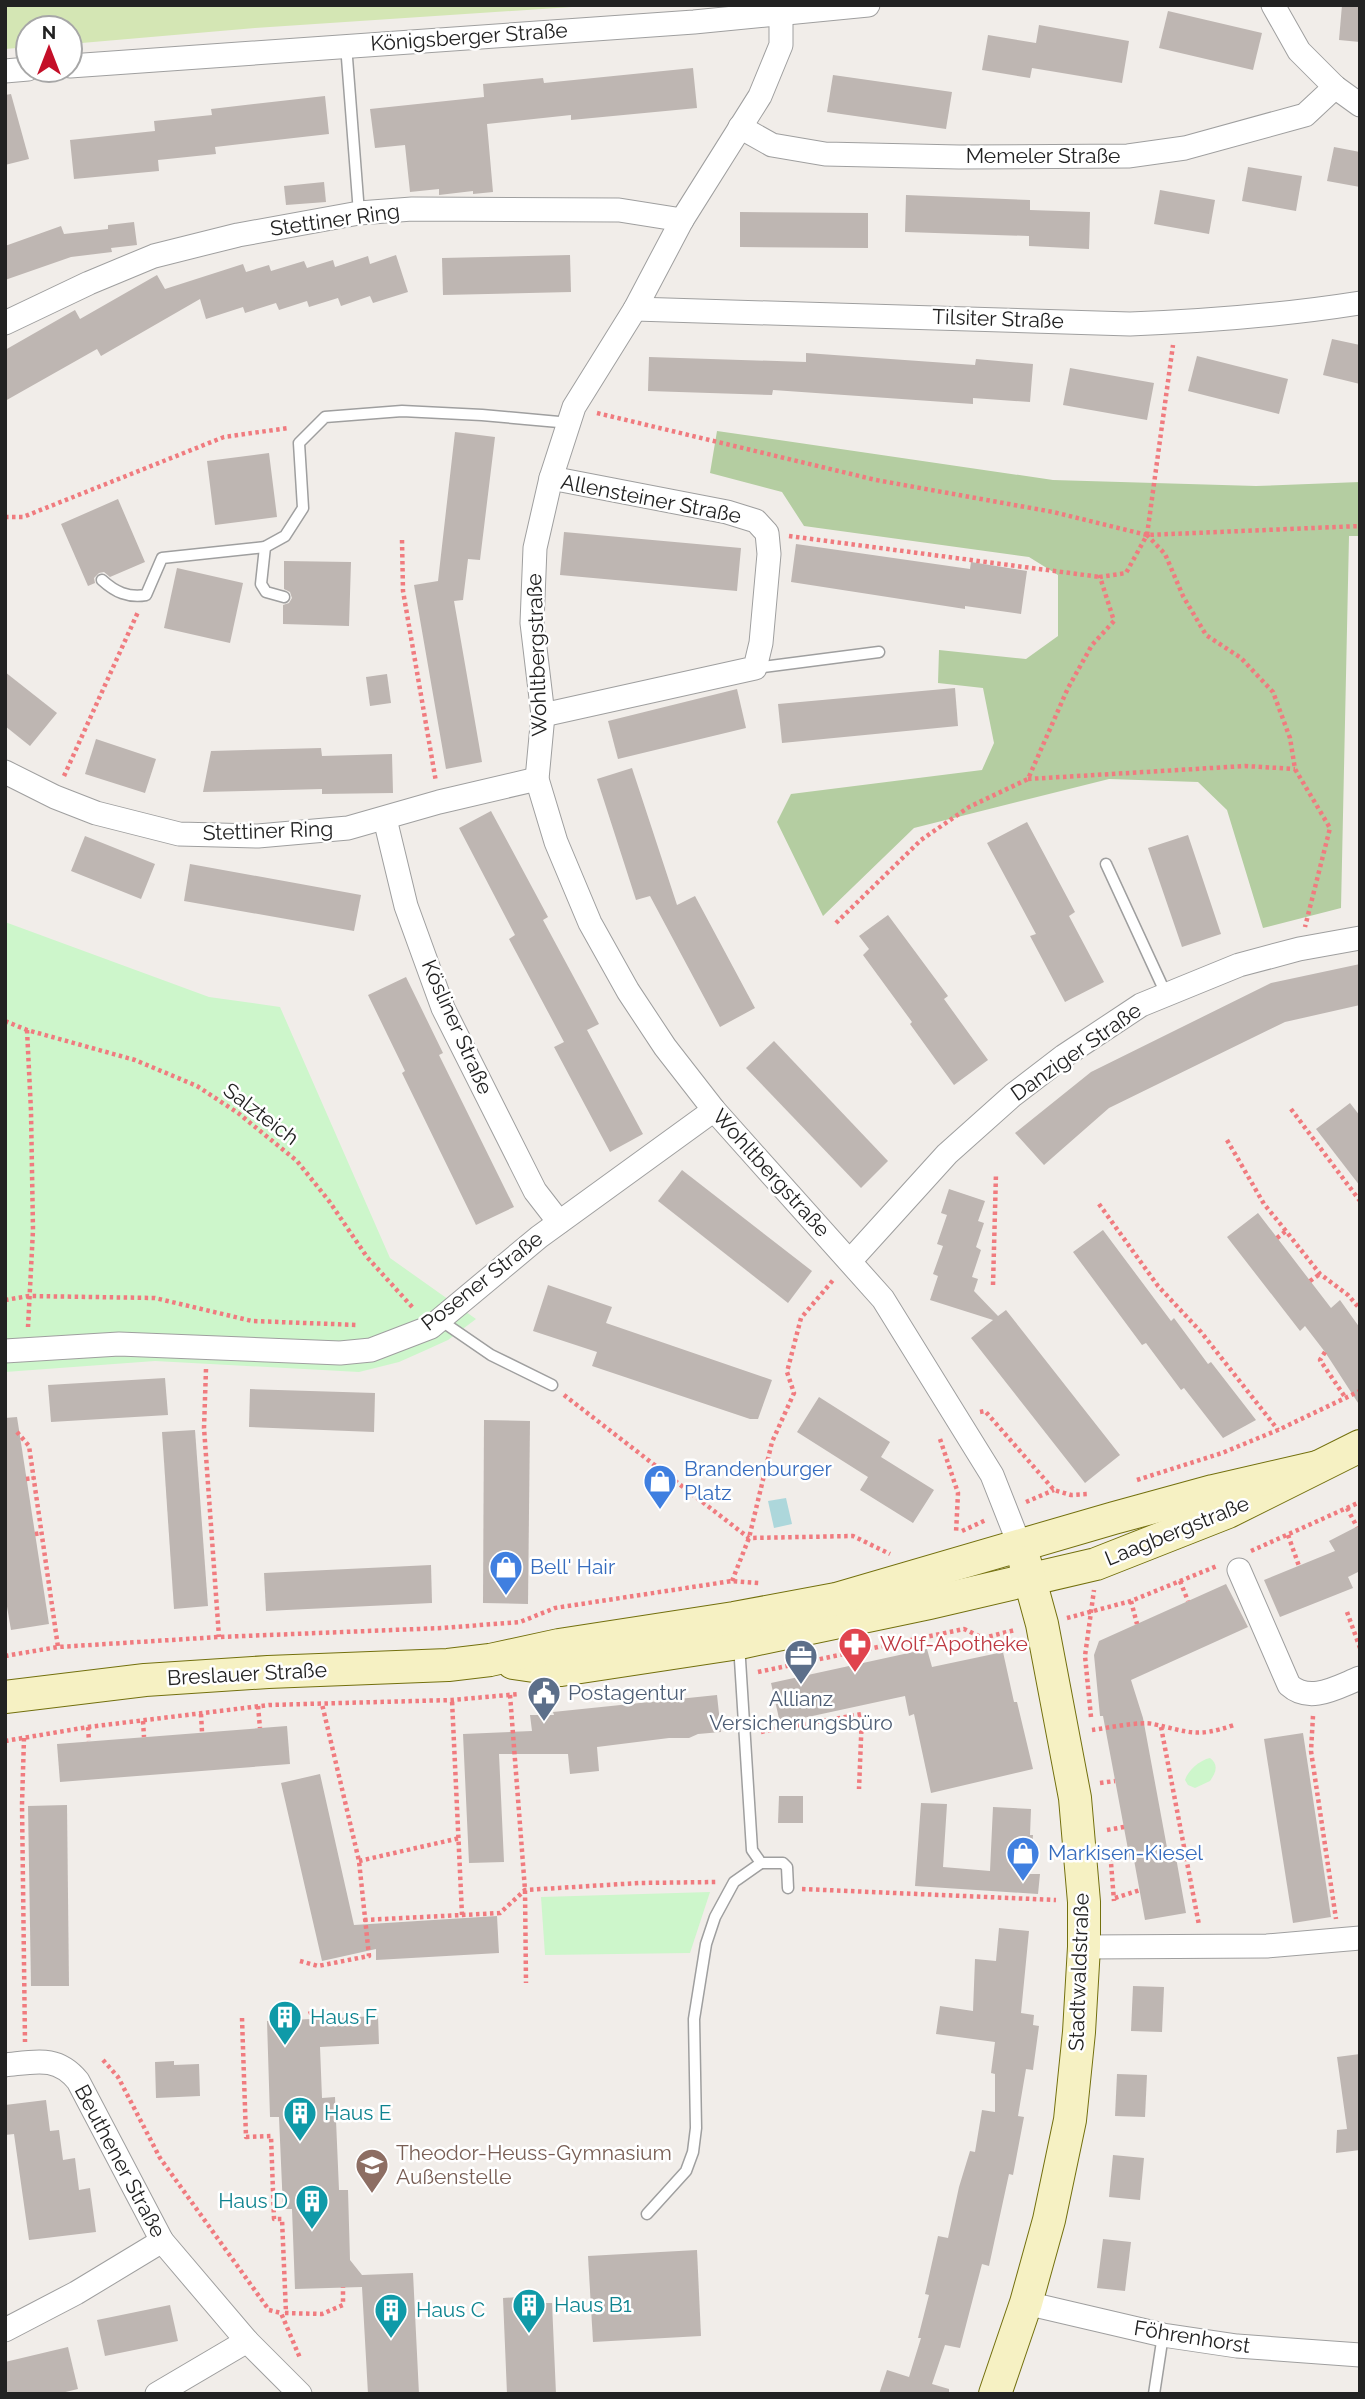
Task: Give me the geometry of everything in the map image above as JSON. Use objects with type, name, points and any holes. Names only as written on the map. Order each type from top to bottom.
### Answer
[{"type":"street","name":"Königsberger Straße","points":[[84,65],[694,22],[868,5]]},
{"type":"street","points":[[1273,5],[1298,51],[1335,87],[1360,105]]},
{"type":"street","name":"Wohltbergstraße","points":[[781,13],[781,45],[760,96],[682,220],[635,309],[572,415],[551,478],[535,548],[532,610],[542,715],[537,779],[556,842],[590,923],[628,991],[665,1048],[714,1110],[883,1299],[992,1475],[1020,1546]]},
{"type":"street","name":"Memeler Straße","points":[[740,127],[772,145],[825,154],[959,157],[1128,156],[1185,148],[1305,115],[1335,87]]},
{"type":"street","name":"Stettiner Ring","points":[[5,323],[154,256],[239,235],[359,213],[459,208],[619,210],[682,220]]},
{"type":"street","name":"Tilsiter Straße","points":[[635,309],[1130,324],[1301,312],[1360,303]]},
{"type":"street","name":"Allensteiner Straße","points":[[551,478],[727,512],[756,521],[767,533],[769,554],[761,642],[755,668]]},
{"type":"street","points":[[542,715],[755,668]]},
{"type":"street","name":"Stettiner Ring","points":[[5,772],[55,797],[96,813],[179,834],[258,836],[348,828],[439,802],[537,779]]},
{"type":"street","name":"Kösliner Straße","points":[[385,819],[406,906],[443,1008],[535,1191],[559,1222]]},
{"type":"street","name":"Danziger Straße","points":[[850,1261],[947,1154],[1013,1095],[1064,1056],[1141,1005],[1239,965],[1299,949],[1360,938]]},
{"type":"street","name":"Posener Straße","points":[[16,1350],[119,1344],[340,1353],[371,1350],[435,1323],[559,1222],[714,1110]]},
{"type":"street","name":"Laagbergstraße","points":[[1031,1579],[1110,1560],[1228,1512],[1360,1446]]},
{"type":"street","name":"Laagbergstraße","points":[[1020,1546],[1213,1491],[1317,1467]]},
{"type":"street","points":[[737,1631],[947,1565],[1020,1546]]},
{"type":"street","name":"Stadtwaldstraße","points":[[995,2394],[1026,2303],[1049,2220],[1070,2120],[1084,1947],[1099,1900],[1042,1624],[1020,1546]]},
{"type":"street","points":[[1239,1570],[1289,1685],[1297,1693],[1314,1695],[1360,1678]]},
{"type":"street","points":[[737,1631],[1031,1579]]},
{"type":"street","name":"Breslauer Straße","points":[[5,1697],[145,1680],[448,1665],[490,1660],[561,1670],[737,1631]]},
{"type":"street","points":[[1084,1947],[1267,1946],[1360,1938]]},
{"type":"street","name":"Beuthener Straße","points":[[15,2064],[53,2062],[68,2069],[78,2081],[162,2241],[247,2341],[300,2394]]},
{"type":"street","points":[[5,2330],[76,2293],[162,2241]]},
{"type":"street","name":"Föhrenhorst","points":[[1026,2303],[1163,2335],[1237,2346],[1360,2355]]},
{"type":"street","points":[[157,2394],[247,2341]]},
{"type":"lane","points":[[346,46],[359,213]]},
{"type":"lane","points":[[102,580],[113,589],[134,597],[146,595],[162,558],[265,547],[285,536],[303,508],[299,443],[324,418],[402,411],[482,415],[572,415]]},
{"type":"lane","points":[[265,547],[261,584],[266,592],[284,597]]},
{"type":"lane","points":[[755,668],[879,652]]},
{"type":"lane","points":[[1106,864],[1166,995]]},
{"type":"lane","points":[[435,1323],[552,1385]]},
{"type":"lane","points":[[737,1631],[752,1850],[761,1863]]},
{"type":"lane","points":[[647,2214],[686,2171],[693,2152],[696,2128],[694,2020],[698,1987],[712,1926],[734,1882],[761,1863],[783,1863],[787,1867],[788,1888]]},
{"type":"lane","points":[[1154,2394],[1163,2335]]},
{"type":"path","points":[[794,536],[1100,577],[1125,573],[1147,535],[1175,322]]},
{"type":"path","points":[[572,415],[876,480],[1053,512],[1147,535],[1360,526]]},
{"type":"path","points":[[1147,535],[1165,554],[1183,596],[1206,635],[1241,658],[1273,692],[1290,738],[1295,769],[1330,828],[1299,949]]},
{"type":"path","points":[[402,540],[403,591],[439,802]]},
{"type":"path","points":[[1028,779],[1068,688],[1092,645],[1114,621],[1100,577]]},
{"type":"path","points":[[55,797],[135,619]]},
{"type":"path","points":[[836,923],[921,840],[969,807],[1028,779],[1245,766],[1295,769]]},
{"type":"path","name":"Salzteich","points":[[5,1021],[27,1030],[135,1060],[197,1086],[238,1113],[297,1161],[329,1201],[367,1258],[435,1323]]},
{"type":"path","points":[[16,1350],[29,1296],[33,1230],[32,1111],[27,1030]]},
{"type":"path","points":[[1291,1109],[1360,1201]]},
{"type":"path","points":[[1227,1140],[1264,1204],[1320,1274],[1348,1295],[1360,1309]]},
{"type":"path","points":[[993,1286],[996,1173]]},
{"type":"path","points":[[1099,1204],[1158,1286],[1201,1332],[1278,1430]]},
{"type":"path","points":[[1277,1238],[1286,1231]]},
{"type":"path","points":[[732,1581],[749,1538],[772,1442],[794,1393],[787,1372],[801,1318],[850,1261]]},
{"type":"path","points":[[1310,1281],[1320,1274]]},
{"type":"path","points":[[5,1300],[29,1296],[155,1298],[252,1321],[380,1326],[402,1339]]},
{"type":"path","points":[[206,1347],[204,1428],[219,1637]]},
{"type":"path","points":[[1325,1352],[1320,1360],[1345,1397]]},
{"type":"path","points":[[552,1385],[749,1538],[853,1536],[894,1556]]},
{"type":"path","points":[[1131,1482],[1222,1453],[1360,1391]]},
{"type":"path","points":[[956,1534],[958,1493],[939,1437],[956,1414],[985,1411],[1054,1490],[1071,1495],[1095,1493]]},
{"type":"path","points":[[17,1432],[29,1446],[58,1647]]},
{"type":"path","points":[[26,1479],[34,1478]]},
{"type":"path","points":[[1347,1508],[1357,1527]]},
{"type":"path","points":[[35,1534],[42,1533]]},
{"type":"path","points":[[1288,1535],[1299,1566]]},
{"type":"path","points":[[5,1656],[58,1647],[520,1622],[555,1608],[732,1581],[771,1584]]},
{"type":"path","points":[[1180,1581],[1188,1601]]},
{"type":"path","points":[[44,1594],[50,1593]]},
{"type":"path","points":[[1131,1601],[1137,1624]]},
{"type":"path","points":[[1347,1612],[1360,1648]]},
{"type":"path","points":[[742,1674],[777,1670],[964,1629]]},
{"type":"path","points":[[5,1741],[88,1727],[258,1706],[452,1700],[523,1694]]},
{"type":"path","points":[[510,1695],[525,1890],[526,1983]]},
{"type":"path","points":[[1314,1695],[1311,1751],[1336,1912],[1335,1941]]},
{"type":"path","points":[[452,1700],[462,1915]]},
{"type":"path","points":[[300,1961],[318,1966],[369,1956],[359,1861],[322,1704]]},
{"type":"path","points":[[258,1706],[260,1728]]},
{"type":"path","points":[[201,1714],[202,1732]]},
{"type":"path","points":[[746,1734],[862,1714],[859,1789]]},
{"type":"path","points":[[143,1721],[144,1737]]},
{"type":"path","points":[[1092,1730],[1152,1723],[1184,1733],[1211,1733],[1234,1725]]},
{"type":"path","points":[[88,1727],[89,1741]]},
{"type":"path","points":[[1161,1727],[1203,1947]]},
{"type":"path","points":[[15,2064],[24,1738]]},
{"type":"path","points":[[1101,1783],[1115,1781]]},
{"type":"path","points":[[1107,1830],[1124,1827]]},
{"type":"path","points":[[359,1861],[460,1838]]},
{"type":"path","points":[[364,1920],[500,1913],[525,1890],[639,1883],[734,1882]]},
{"type":"path","points":[[788,1888],[1099,1900],[1140,1890]]},
{"type":"path","points":[[310,2011],[313,2019]]},
{"type":"path","points":[[242,2018],[246,2137],[271,2136],[274,2219],[282,2219],[283,2313],[301,2361]]},
{"type":"path","points":[[103,2060],[118,2077],[160,2158],[269,2310],[322,2314],[343,2305],[343,2287]]},
{"type":"green space","points":[[5,5],[602,5],[255,28],[84,43],[84,14],[14,14],[14,48],[5,49]]},
{"type":"green space","points":[[717,431],[1053,480],[1256,486],[1360,482],[1360,536],[1349,536],[1341,908],[1263,928],[1227,810],[1198,782],[1109,779],[914,828],[823,916],[777,822],[791,794],[982,770],[994,743],[983,688],[938,683],[939,650],[1026,659],[1058,636],[1058,575],[1029,557],[804,526],[782,492],[710,473]]},
{"type":"green space","points":[[5,922],[209,997],[280,1007],[390,1258],[476,1319],[448,1340],[426,1350],[399,1362],[359,1372],[155,1361],[5,1372]]},
{"type":"green space","points":[[1210,1758],[1216,1769],[1210,1781],[1195,1788],[1188,1785],[1185,1780],[1189,1773],[1198,1763]]},
{"type":"green space","points":[[710,1892],[690,1953],[545,1955],[541,1897]]},
{"type":"water","points":[[786,1498],[792,1524],[774,1528],[768,1501]]},
{"type":"building","points":[[1342,5],[1360,5],[1360,42],[1339,40]]},
{"type":"building","points":[[1168,11],[1262,33],[1253,70],[1159,48]]},
{"type":"building","points":[[1039,25],[1129,41],[1122,83],[1032,68],[1030,78],[982,70],[988,35],[1036,43]]},
{"type":"building","points":[[693,68],[697,108],[571,120],[571,115],[487,124],[493,192],[473,194],[473,191],[439,195],[439,189],[410,192],[405,145],[375,148],[370,109],[484,97],[483,84],[543,78],[544,83]]},
{"type":"building","points":[[833,75],[952,92],[946,129],[827,112]]},
{"type":"building","points":[[11,94],[29,159],[5,165],[5,95]]},
{"type":"building","points":[[325,96],[329,134],[215,147],[216,154],[158,160],[159,171],[74,179],[70,140],[155,131],[154,121],[212,115],[211,109]]},
{"type":"building","points":[[1334,147],[1360,152],[1360,187],[1327,181]]},
{"type":"building","points":[[1248,167],[1302,176],[1296,211],[1242,201]]},
{"type":"building","points":[[324,182],[326,202],[286,205],[284,186]]},
{"type":"building","points":[[1160,190],[1215,200],[1209,234],[1154,224]]},
{"type":"building","points":[[906,195],[1030,200],[1030,210],[1090,212],[1089,249],[1029,246],[1029,236],[905,232]]},
{"type":"building","points":[[740,212],[868,213],[868,248],[740,247]]},
{"type":"building","points":[[134,222],[137,245],[111,248],[112,252],[71,257],[5,280],[5,246],[61,226],[64,234],[108,229],[108,225]]},
{"type":"building","points":[[396,255],[408,292],[373,303],[370,296],[341,306],[338,298],[309,307],[307,301],[279,310],[276,303],[245,313],[243,307],[206,319],[200,299],[101,356],[97,349],[5,401],[5,350],[75,310],[80,319],[157,275],[165,289],[243,264],[246,272],[269,265],[271,271],[304,261],[307,268],[333,260],[335,267],[368,256],[370,264]]},
{"type":"building","points":[[570,255],[571,292],[443,295],[442,258]]},
{"type":"building","points":[[1332,339],[1360,345],[1360,384],[1323,375]]},
{"type":"building","points":[[806,353],[975,365],[976,359],[1033,364],[1030,402],[973,398],[973,404],[773,390],[772,395],[648,391],[649,357],[806,362]]},
{"type":"building","points":[[1197,356],[1288,379],[1279,414],[1188,391]]},
{"type":"building","points":[[1070,368],[1154,383],[1147,420],[1063,405]]},
{"type":"building","points":[[455,432],[495,437],[480,560],[468,559],[463,600],[454,601],[482,762],[446,769],[414,585],[438,581]]},
{"type":"building","points":[[269,453],[277,517],[215,525],[207,461]]},
{"type":"building","points":[[118,499],[145,562],[110,577],[104,572],[99,573],[94,578],[95,583],[88,586],[61,524]]},
{"type":"building","points":[[564,532],[741,548],[737,591],[560,575]]},
{"type":"building","points":[[796,544],[970,569],[971,562],[1027,571],[1021,614],[965,606],[965,609],[791,582]]},
{"type":"building","points":[[284,561],[351,562],[349,626],[283,624],[283,605],[289,603],[292,598],[290,592],[284,589]]},
{"type":"building","points":[[177,568],[243,583],[230,643],[164,628]]},
{"type":"building","points":[[5,672],[57,713],[30,746],[5,726]]},
{"type":"building","points":[[387,674],[391,703],[370,706],[366,677]]},
{"type":"building","points":[[955,688],[958,726],[782,743],[778,704]]},
{"type":"building","points":[[737,689],[746,728],[618,759],[608,721]]},
{"type":"building","points":[[96,739],[156,759],[145,793],[85,774]]},
{"type":"building","points":[[321,748],[322,756],[392,754],[393,793],[322,794],[322,789],[203,792],[211,751]]},
{"type":"building","points":[[632,768],[677,905],[695,896],[755,1008],[720,1027],[650,896],[636,900],[597,779]]},
{"type":"building","points":[[491,811],[548,917],[543,920],[599,1024],[587,1030],[643,1134],[610,1152],[554,1047],[564,1042],[509,939],[515,935],[459,828]]},
{"type":"building","points":[[1027,822],[1075,912],[1069,916],[1104,982],[1065,1002],[1030,936],[1036,934],[987,843]]},
{"type":"building","points":[[1188,835],[1221,934],[1182,947],[1148,848]]},
{"type":"building","points":[[85,836],[155,864],[141,899],[71,871]]},
{"type":"building","points":[[190,864],[361,895],[354,931],[184,901]]},
{"type":"building","points":[[888,915],[948,996],[944,999],[988,1060],[954,1085],[863,955],[869,949],[859,936]]},
{"type":"building","points":[[1360,964],[1360,1005],[1285,1022],[1109,1108],[1044,1165],[1015,1133],[1091,1072],[1271,983]]},
{"type":"building","points":[[406,977],[443,1053],[439,1055],[514,1207],[476,1225],[402,1073],[405,1071],[368,995]]},
{"type":"building","points":[[774,1041],[888,1161],[861,1188],[746,1068]]},
{"type":"building","points":[[1350,1103],[1360,1116],[1360,1186],[1316,1129]]},
{"type":"building","points":[[682,1170],[812,1271],[788,1303],[658,1201]]},
{"type":"building","points":[[949,1189],[985,1201],[978,1221],[984,1223],[976,1247],[981,1250],[972,1277],[978,1279],[974,1291],[998,1316],[1006,1310],[1120,1455],[1085,1483],[971,1338],[993,1320],[930,1300],[938,1276],[933,1274],[943,1246],[937,1244],[947,1215],[941,1213]]},
{"type":"building","points":[[1258,1213],[1331,1308],[1340,1300],[1360,1328],[1360,1406],[1305,1326],[1300,1331],[1227,1237]]},
{"type":"building","points":[[1103,1230],[1171,1321],[1174,1318],[1208,1364],[1211,1362],[1256,1420],[1223,1438],[1184,1388],[1181,1390],[1146,1343],[1142,1345],[1073,1252]]},
{"type":"building","points":[[548,1285],[612,1307],[606,1323],[772,1380],[758,1419],[750,1419],[592,1366],[597,1352],[533,1331]]},
{"type":"building","points":[[165,1378],[168,1415],[51,1422],[48,1385]]},
{"type":"building","points":[[250,1389],[375,1393],[374,1432],[249,1427]]},
{"type":"building","points":[[819,1397],[890,1442],[881,1457],[934,1490],[913,1523],[860,1490],[868,1477],[797,1432]]},
{"type":"building","points":[[17,1417],[49,1624],[11,1630],[5,1595],[5,1418]]},
{"type":"building","points":[[484,1420],[530,1421],[528,1604],[483,1603]]},
{"type":"building","points":[[195,1430],[208,1606],[174,1609],[162,1432]]},
{"type":"building","points":[[1360,1525],[1360,1571],[1348,1577],[1353,1588],[1280,1617],[1264,1580],[1335,1551],[1329,1541]]},
{"type":"building","points":[[431,1565],[432,1603],[266,1611],[264,1573]]},
{"type":"building","points":[[1226,1584],[1248,1627],[1131,1680],[1143,1718],[1168,1853],[1175,1852],[1186,1913],[1145,1920],[1134,1860],[1130,1860],[1103,1716],[1100,1716],[1094,1655],[1099,1641]]},
{"type":"building","points":[[927,1649],[932,1667],[1003,1652],[1033,1769],[931,1793],[914,1714],[909,1716],[905,1696],[780,1723],[771,1683]]},
{"type":"building","points":[[717,1695],[721,1732],[698,1734],[689,1738],[597,1747],[599,1771],[570,1774],[568,1754],[499,1754],[504,1862],[469,1863],[463,1734],[532,1731],[530,1715],[554,1715],[553,1712]]},
{"type":"building","points":[[287,1726],[290,1764],[60,1782],[57,1744]]},
{"type":"building","points":[[1303,1733],[1331,1917],[1293,1923],[1264,1739]]},
{"type":"building","points":[[320,1774],[354,1925],[497,1916],[499,1953],[376,1960],[376,1949],[322,1961],[281,1783]]},
{"type":"building","points":[[779,1796],[803,1796],[803,1823],[778,1823]]},
{"type":"building","points":[[921,1803],[947,1804],[943,1867],[990,1871],[993,1807],[1031,1809],[1030,1835],[1033,1835],[1030,1874],[1040,1874],[1038,1894],[915,1886]]},
{"type":"building","points":[[67,1805],[69,1986],[31,1986],[28,1806]]},
{"type":"building","points":[[999,1928],[1029,1931],[1021,2013],[1034,2015],[1033,2025],[1039,2026],[1033,2070],[1026,2069],[1018,2116],[1024,2117],[1013,2175],[1009,2174],[989,2266],[982,2264],[960,2348],[945,2345],[932,2384],[949,2389],[949,2394],[879,2394],[887,2370],[909,2377],[921,2338],[918,2338],[929,2295],[925,2294],[938,2236],[948,2238],[970,2151],[975,2152],[982,2110],[995,2112],[995,2074],[991,2073],[995,2042],[936,2034],[940,2006],[973,2011],[975,1959],[996,1961]]},
{"type":"building","points":[[1133,1986],[1164,1987],[1162,2032],[1131,2031]]},
{"type":"building","points":[[378,2016],[379,2044],[320,2047],[322,2098],[335,2097],[339,2190],[348,2190],[350,2260],[362,2275],[413,2273],[419,2394],[368,2394],[362,2287],[295,2289],[292,2209],[283,2209],[279,2117],[270,2117],[267,2021]]},
{"type":"building","points":[[1360,2054],[1360,2150],[1336,2153],[1337,2130],[1347,2129],[1337,2057]]},
{"type":"building","points":[[174,2061],[174,2065],[199,2064],[200,2096],[156,2098],[155,2062]]},
{"type":"building","points":[[1117,2074],[1147,2075],[1145,2117],[1115,2116]]},
{"type":"building","points":[[46,2100],[50,2131],[59,2130],[63,2160],[75,2158],[79,2190],[90,2188],[96,2232],[29,2240],[14,2134],[5,2135],[5,2105]]},
{"type":"building","points":[[1113,2155],[1144,2158],[1140,2200],[1109,2197]]},
{"type":"building","points":[[1103,2239],[1131,2242],[1125,2291],[1097,2288]]},
{"type":"building","points":[[697,2250],[701,2336],[593,2342],[588,2256]]},
{"type":"building","name":"Haus B1","points":[[533,2296],[534,2303],[552,2303],[556,2394],[507,2394],[503,2298]]},
{"type":"building","points":[[170,2305],[178,2341],[105,2356],[97,2320]]},
{"type":"building","points":[[68,2347],[78,2389],[57,2394],[5,2394],[5,2362]]},
{"type":"place","name":"Brandenburger Platz","points":[[660,1511]]},
{"type":"place","name":"Bell' Hair","points":[[506,1597]]},
{"type":"place","name":"Wolf-Apotheke","points":[[855,1674]]},
{"type":"place","name":"Allianz Versicherungsbüro","points":[[801,1686]]},
{"type":"place","name":"Postagentur","points":[[544,1723]]},
{"type":"place","name":"Markisen-Kiesel","points":[[1023,1883]]},
{"type":"place","name":"Haus F","points":[[285,2047]]},
{"type":"place","name":"Haus E","points":[[300,2143]]},
{"type":"place","name":"Theodor-Heuss-Gymnasium Außenstelle","points":[[372,2195]]},
{"type":"place","name":"Haus D","points":[[312,2231]]},
{"type":"place","name":"Haus B1","points":[[529,2335]]},
{"type":"place","name":"Haus C","points":[[391,2340]]}]
